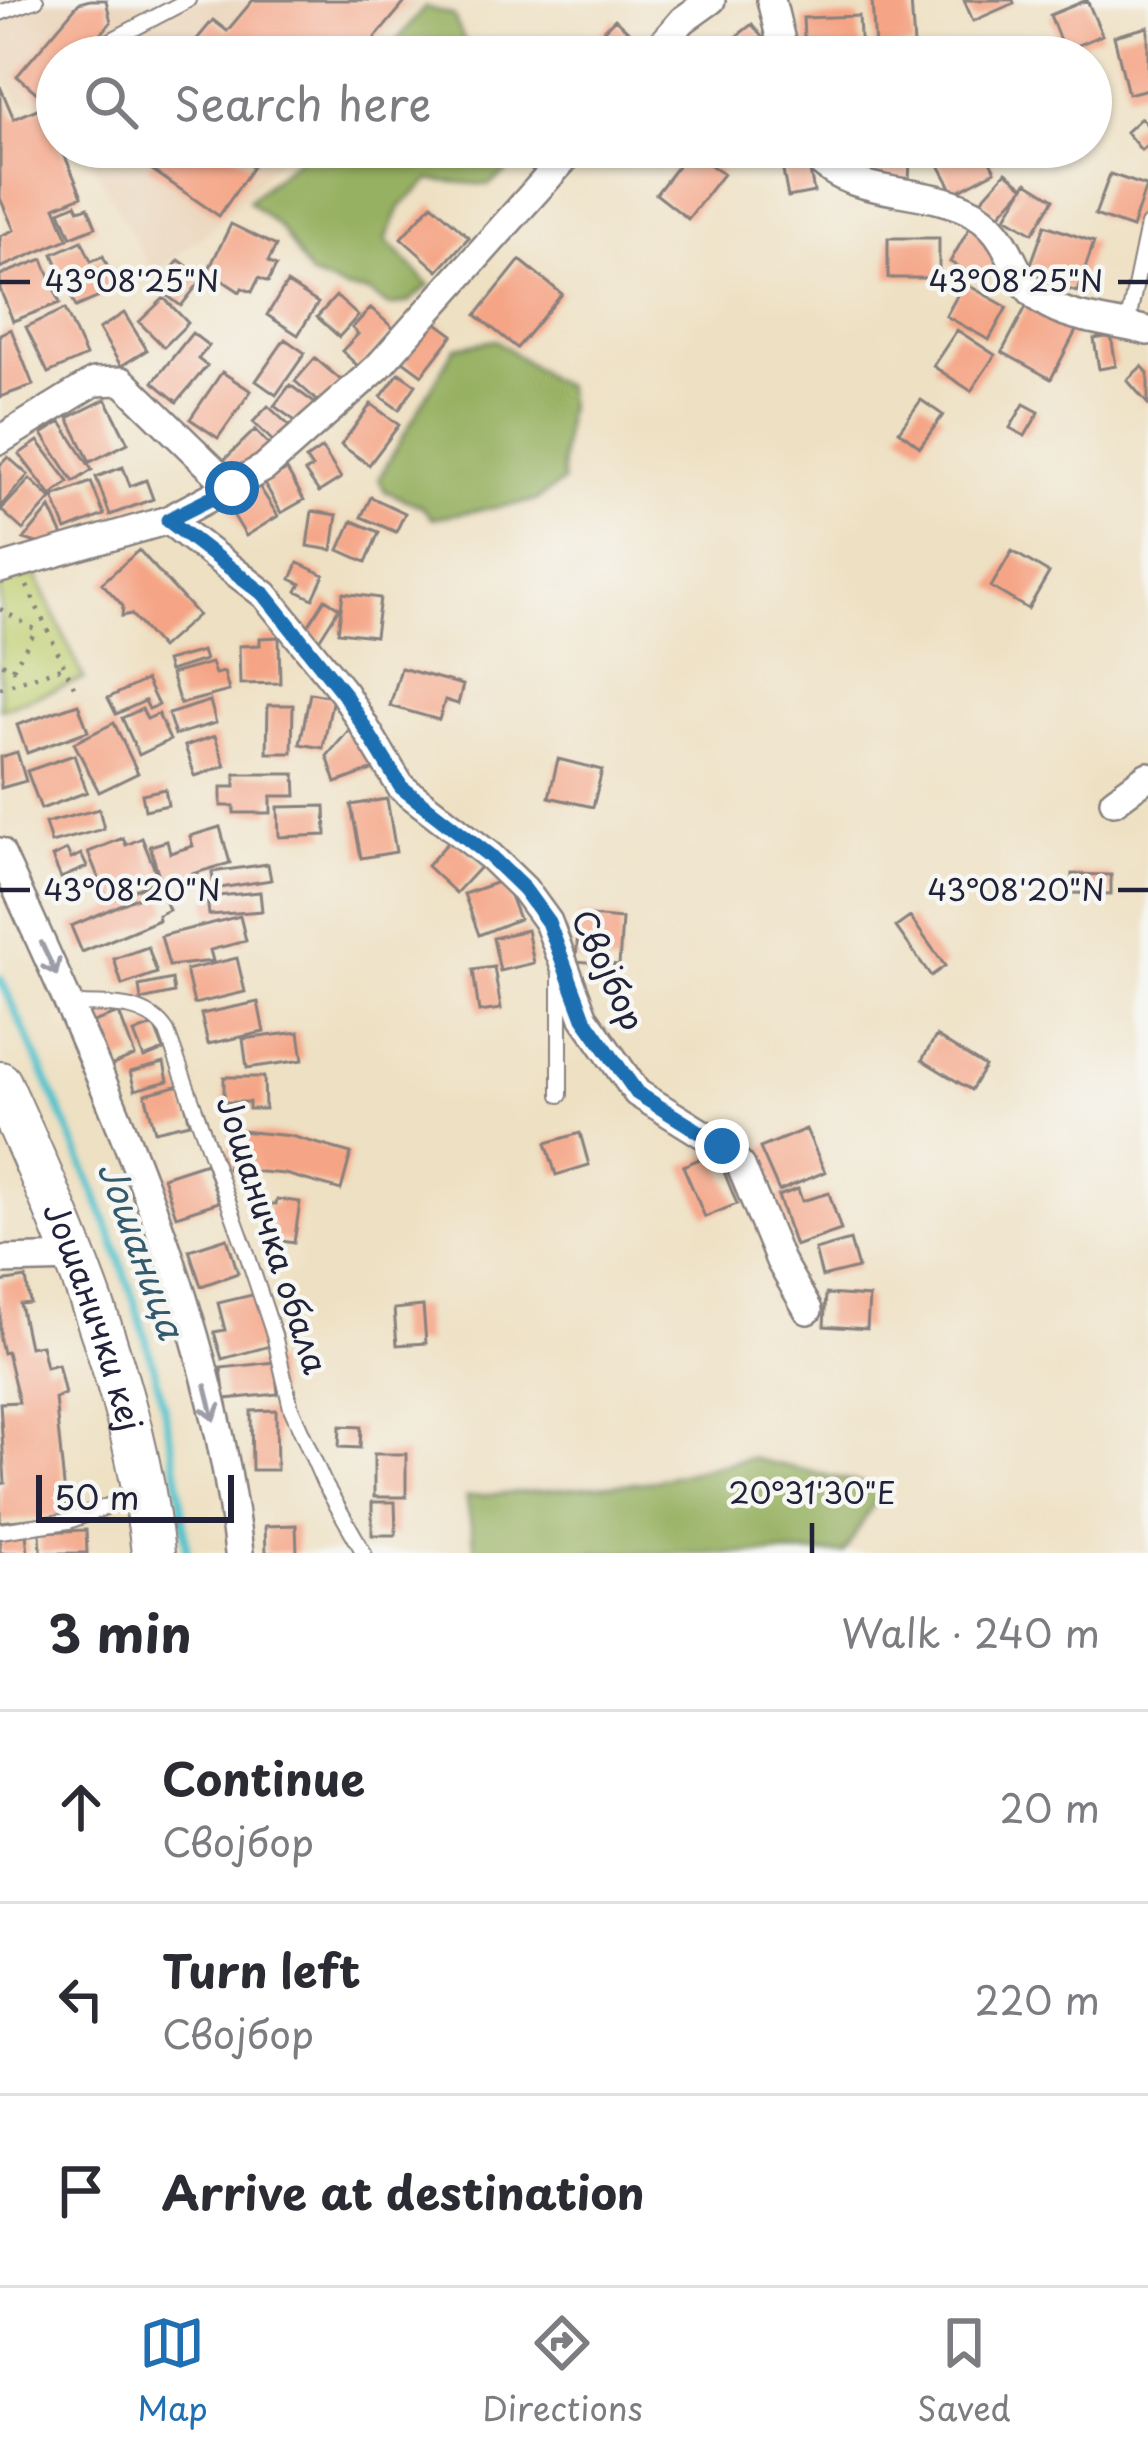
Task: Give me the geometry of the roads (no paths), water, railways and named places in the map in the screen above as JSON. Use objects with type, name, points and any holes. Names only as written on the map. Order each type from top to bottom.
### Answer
[{"type":"main road","name":"Јошанички кеј","points":[[0,1083],[78,1258],[113,1364],[146,1491],[153,1553]]},
{"type":"street","points":[[669,36],[711,0]]},
{"type":"street","points":[[771,0],[780,36]]},
{"type":"street","points":[[12,573],[168,520],[264,468],[379,367],[556,168]]},
{"type":"street","points":[[825,168],[854,185],[942,200],[968,210],[1002,236],[1031,290],[1042,300],[1138,328]]},
{"type":"street","points":[[0,440],[94,382],[122,381],[232,488]]},
{"type":"street","name":"Својбор","points":[[168,520],[265,595],[344,694],[401,787],[490,856],[524,889],[548,922],[584,1018],[637,1093],[722,1146],[741,1166],[780,1262],[808,1310]]},
{"type":"street","points":[[1114,801],[1148,776]]},
{"type":"street","points":[[0,853],[69,1004],[171,1252],[232,1492],[239,1553]]},
{"type":"street","points":[[0,1260],[78,1258]]},
{"type":"lane","points":[[0,13],[36,0]]},
{"type":"lane","points":[[118,36],[188,0]]},
{"type":"lane","points":[[1138,328],[1148,225]]},
{"type":"lane","points":[[560,950],[560,1095]]},
{"type":"lane","name":"Јошаничка обала","points":[[69,1004],[130,1007],[149,1013],[167,1032],[246,1251],[298,1427],[364,1553]]},
{"type":"lane","points":[[0,1531],[69,1521],[146,1491]]},
{"type":"waterway","name":"Јошаница","points":[[0,978],[92,1187],[143,1329],[178,1476],[187,1553]]}]
